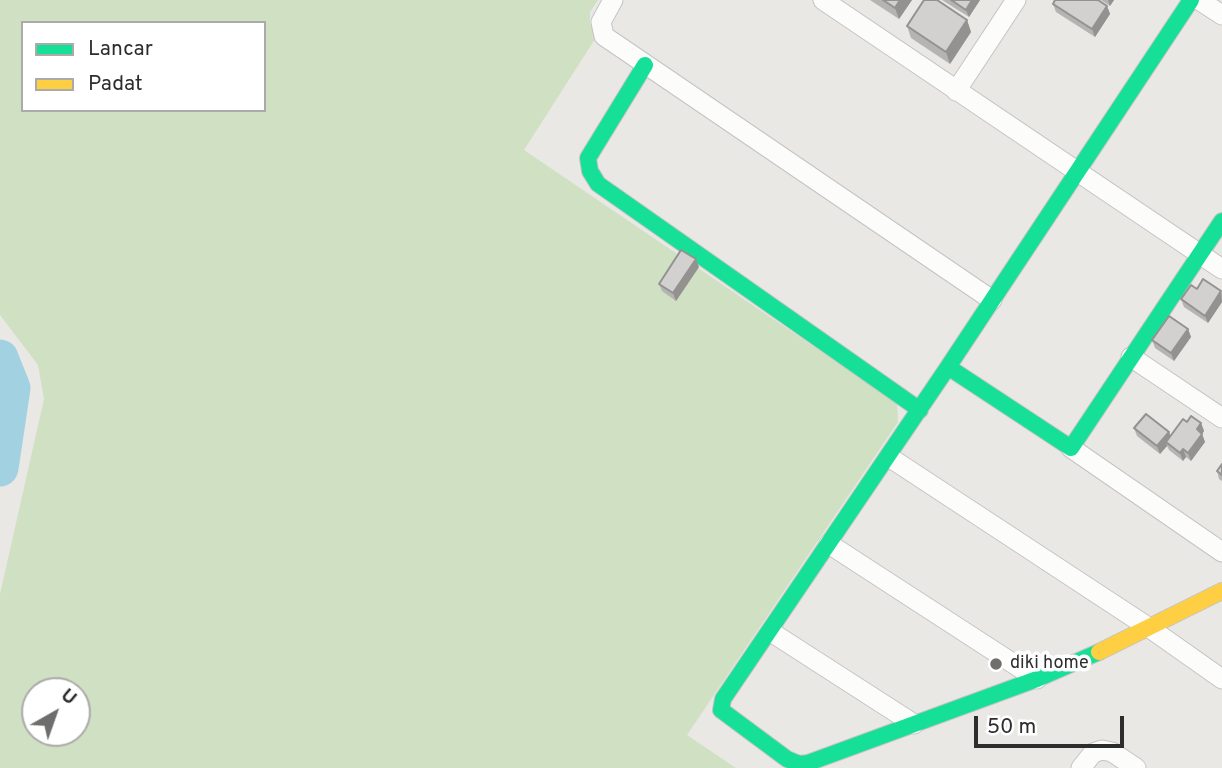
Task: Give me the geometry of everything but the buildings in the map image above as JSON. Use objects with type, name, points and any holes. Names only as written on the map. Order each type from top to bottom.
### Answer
[{"type":"street","points":[[613,0],[600,22],[604,36],[992,300]]},
{"type":"street","points":[[823,0],[1222,269]]},
{"type":"street","points":[[956,91],[1016,0]]},
{"type":"street","points":[[1192,0],[889,457],[723,699],[721,710],[787,760],[799,764],[808,762],[1037,679],[1150,629],[1222,591]]},
{"type":"street","points":[[1199,0],[1222,15]]},
{"type":"street","points":[[645,65],[594,142],[588,158],[590,171],[598,184],[920,410]]},
{"type":"street","points":[[1071,448],[1222,221]]},
{"type":"street","points":[[1131,357],[1222,418]]},
{"type":"street","points":[[948,367],[1222,552]]},
{"type":"street","points":[[889,457],[1222,679]]},
{"type":"street","points":[[829,544],[1037,679]]},
{"type":"street","points":[[771,632],[914,724]]},
{"type":"street","points":[[1081,768],[1094,752],[1102,750],[1112,752],[1136,768]]},
{"type":"green space","points":[[0,0],[598,0],[590,12],[590,24],[597,36],[524,150],[897,403],[898,422],[687,735],[736,768],[0,768],[0,594],[44,399],[38,365],[0,315]]},
{"type":"waterway","points":[[0,358],[12,388],[0,468]]},
{"type":"traffic: fast","points":[[1191,0],[948,367],[1071,448],[1222,221]]},
{"type":"traffic: fast","points":[[645,65],[588,158],[590,171],[598,184],[920,410]]},
{"type":"traffic: fast","points":[[948,367],[723,699],[721,710],[787,759],[799,764],[808,763],[1037,679],[1099,652]]},
{"type":"traffic: slow","points":[[1099,652],[1222,591]]},
{"type":"place","name":"diki home","points":[[996,664]]}]
